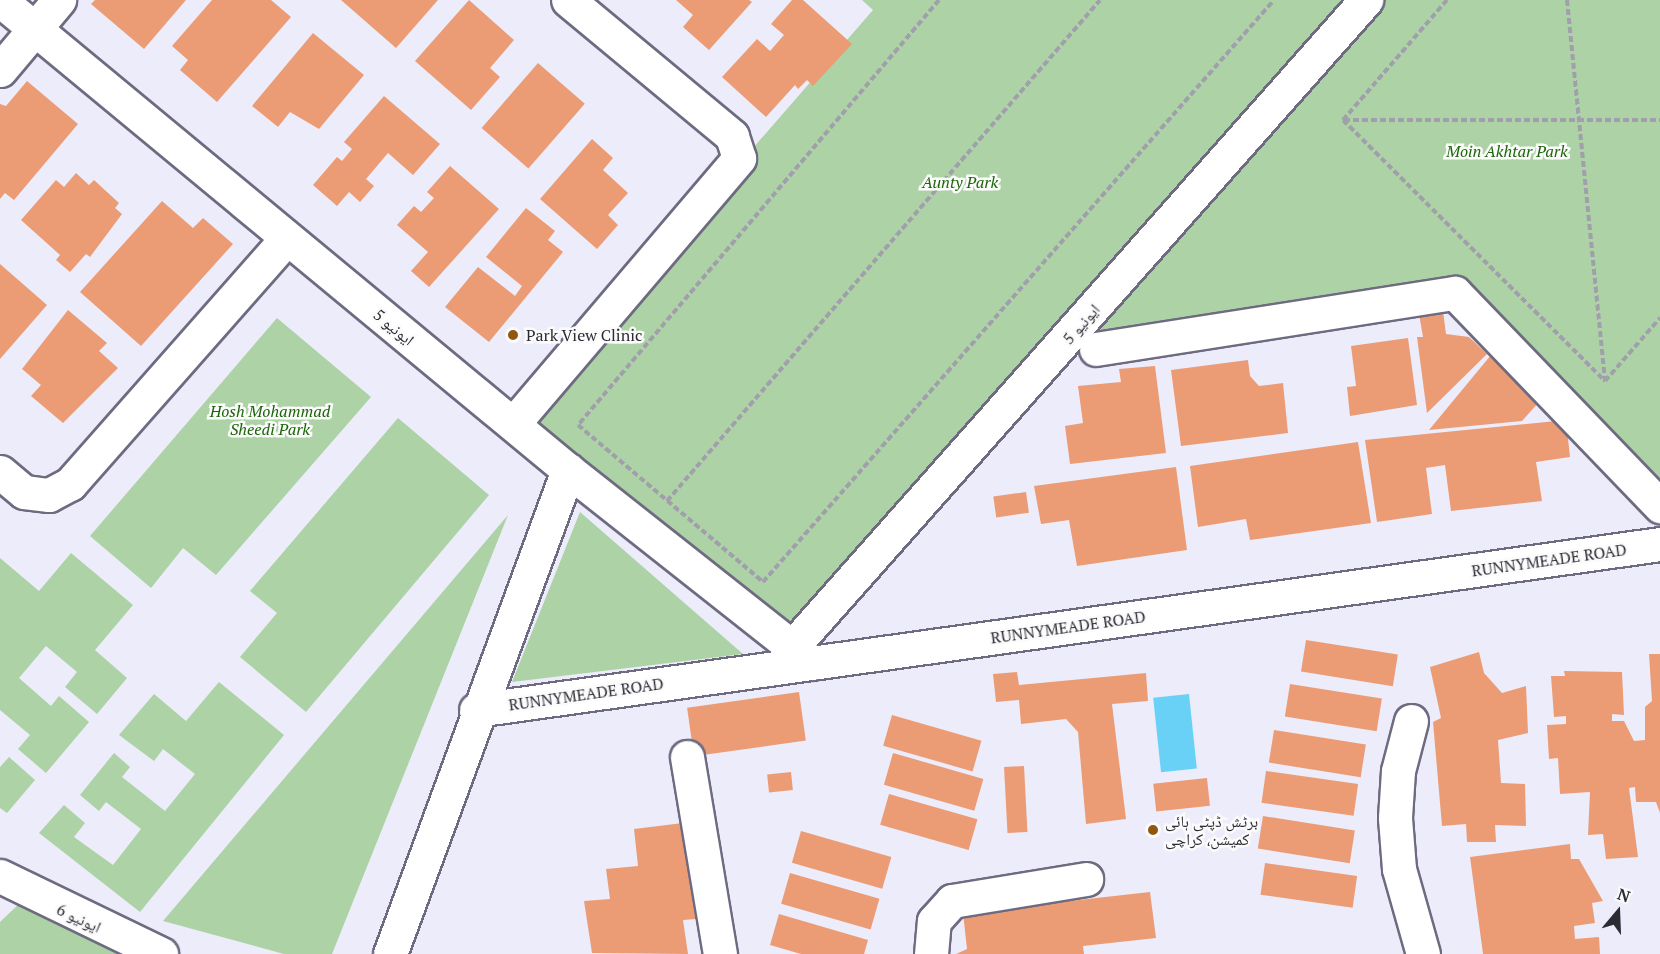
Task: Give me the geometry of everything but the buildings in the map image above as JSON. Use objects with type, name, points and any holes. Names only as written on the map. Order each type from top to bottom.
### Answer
[{"type":"street","name":"ایونیو 5","points":[[0,0],[286,239],[568,470],[802,654],[1366,0]]},
{"type":"street","points":[[0,70],[58,0]]},
{"type":"street","points":[[513,424],[739,158],[732,136],[568,0]]},
{"type":"street","points":[[0,472],[24,492],[49,495],[70,484],[286,239]]},
{"type":"street","points":[[1096,349],[1455,293],[1660,506]]},
{"type":"street","points":[[390,954],[476,710],[568,470]]},
{"type":"street","name":"RUNNYMEADE ROAD","points":[[476,710],[802,654],[1660,544]]},
{"type":"street","points":[[1411,721],[1398,771],[1395,818],[1399,869],[1423,954]]},
{"type":"street","points":[[687,757],[720,954]]},
{"type":"street","name":"ایونیو 6","points":[[0,876],[23,892],[161,954]]},
{"type":"street","points":[[931,954],[934,921],[952,902],[1086,879]]},
{"type":"path","points":[[939,0],[578,425],[763,582],[1274,0]]},
{"type":"path","points":[[667,501],[1100,0]]},
{"type":"path","points":[[1343,120],[1448,0]]},
{"type":"path","points":[[1568,0],[1605,381]]},
{"type":"path","points":[[1343,120],[1660,120]]},
{"type":"path","points":[[1343,120],[1605,381]]},
{"type":"path","points":[[1605,381],[1660,318]]},
{"type":"green space","name":"Aunty Park","points":[[862,0],[1356,0],[793,646],[513,424],[873,10]]},
{"type":"green space","name":"Moin Akhtar Park","points":[[1366,0],[1660,0],[1660,506],[1455,293],[1055,353]]},
{"type":"green space","name":"Hosh Mohammad Sheedi Park","points":[[277,318],[371,397],[216,575],[183,548],[151,588],[90,536]]},
{"type":"green space","points":[[398,418],[489,495],[306,712],[240,657],[277,613],[250,591]]},
{"type":"green space","points":[[580,512],[743,654],[512,682]]},
{"type":"green space","points":[[508,515],[332,954],[284,954],[163,921]]},
{"type":"green space","points":[[71,553],[133,605],[95,650],[127,678],[97,714],[65,687],[77,672],[46,646],[19,678],[51,706],[59,696],[89,722],[46,773],[18,749],[30,735],[0,710],[0,558],[39,591]]},
{"type":"green space","points":[[219,682],[284,735],[140,912],[39,833],[64,805],[85,823],[74,837],[113,865],[141,829],[106,802],[99,811],[80,795],[114,753],[130,767],[122,777],[165,811],[195,774],[163,749],[154,761],[119,735],[154,694],[186,721]]},
{"type":"green space","points":[[9,757],[35,780],[7,813],[0,808],[0,767]]},
{"type":"green space","points":[[21,902],[122,954],[0,954],[0,922]]},
{"type":"water","points":[[1189,694],[1197,769],[1161,772],[1153,698]]},
{"type":"place","name":"Park View Clinic","points":[[513,335]]},
{"type":"place","name":"برٹش ڈپٹی ہائی کمیشن، کراچی","points":[[1153,830]]}]
